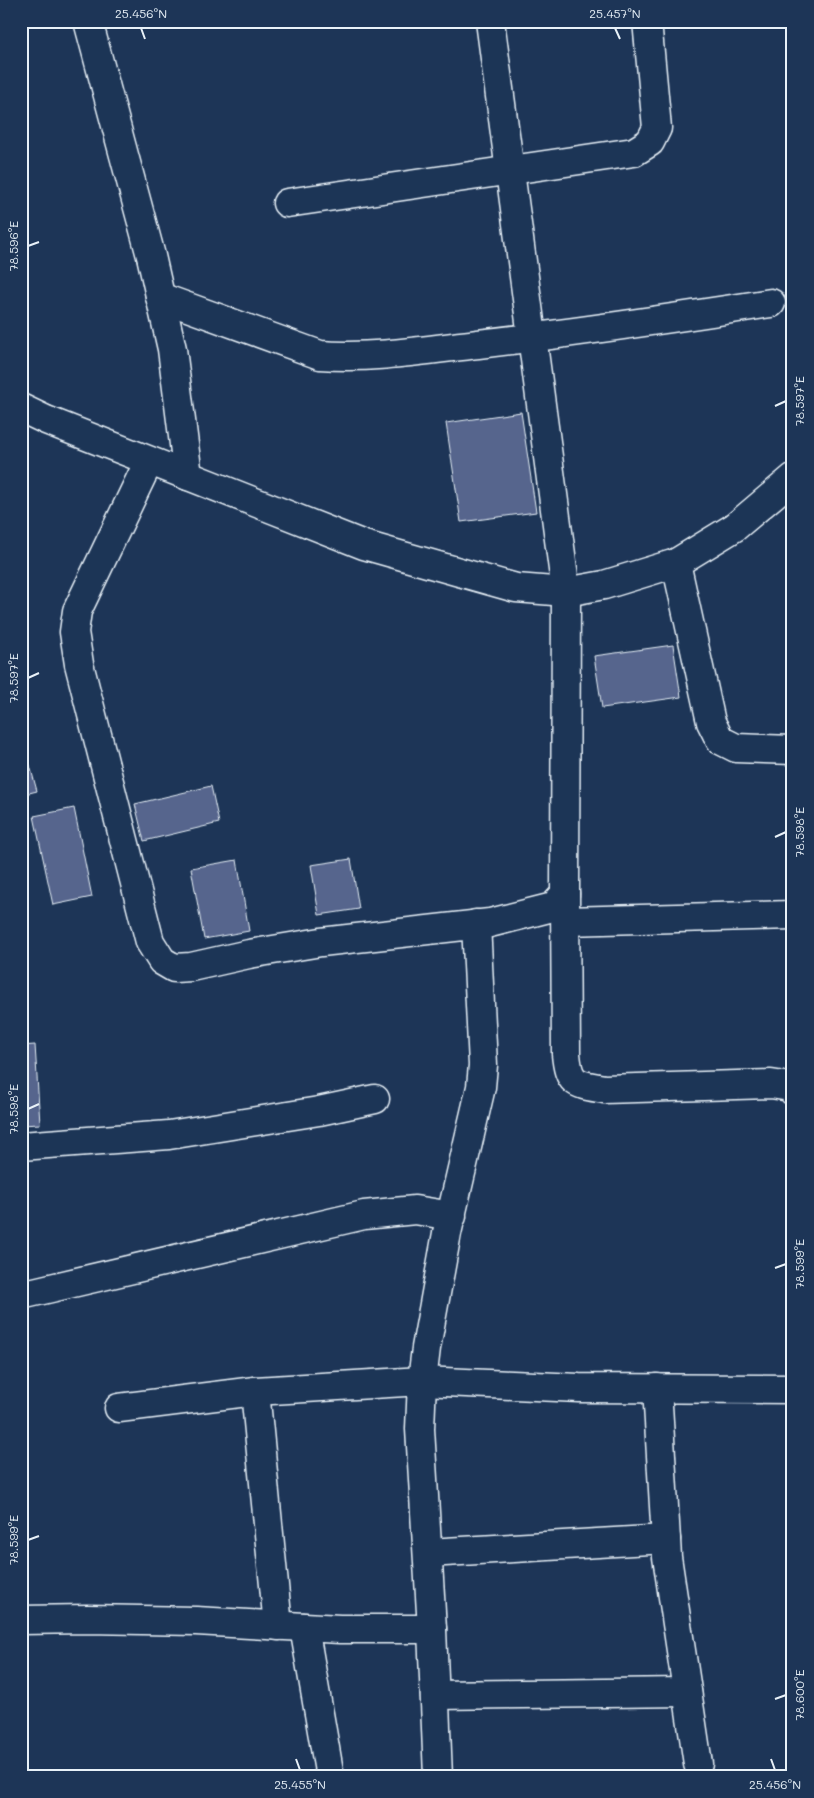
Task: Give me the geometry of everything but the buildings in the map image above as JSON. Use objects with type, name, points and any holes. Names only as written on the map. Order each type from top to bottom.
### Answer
[{"type":"street","points":[[88,21],[172,349],[188,476]]},
{"type":"street","points":[[490,21],[566,592],[565,894],[566,1054],[568,1072],[578,1084],[604,1089],[771,1084],[790,1087],[793,1091]]},
{"type":"street","points":[[287,203],[634,152],[650,142],[657,128],[647,21]]},
{"type":"street","points":[[160,297],[320,355],[344,357],[382,355],[532,338],[771,304]]},
{"type":"street","points":[[21,408],[46,420],[364,545],[516,588],[566,592],[604,585],[676,563],[735,527],[793,478]]},
{"type":"street","points":[[149,461],[77,611],[74,632],[79,664],[150,942],[162,961],[174,968],[191,967],[248,954],[321,942],[490,923],[554,907],[565,894]]},
{"type":"street","points":[[676,563],[710,722],[720,740],[736,748],[793,750]]},
{"type":"street","points":[[566,921],[793,915]]},
{"type":"street","points":[[438,1777],[432,1629],[420,1429],[422,1382],[426,1348],[484,1065],[476,924]]},
{"type":"street","points":[[21,1146],[169,1135],[310,1112],[375,1099]]},
{"type":"street","points":[[21,1295],[364,1215],[415,1210],[452,1216]]},
{"type":"street","points":[[119,1408],[255,1391],[422,1382],[564,1388],[793,1389]]},
{"type":"street","points":[[657,1388],[666,1539],[698,1764]]},
{"type":"street","points":[[255,1391],[291,1626],[330,1777]]},
{"type":"street","points":[[428,1553],[666,1539]]},
{"type":"street","points":[[21,1620],[196,1621],[291,1626],[432,1629]]},
{"type":"street","points":[[435,1695],[687,1692]]}]
